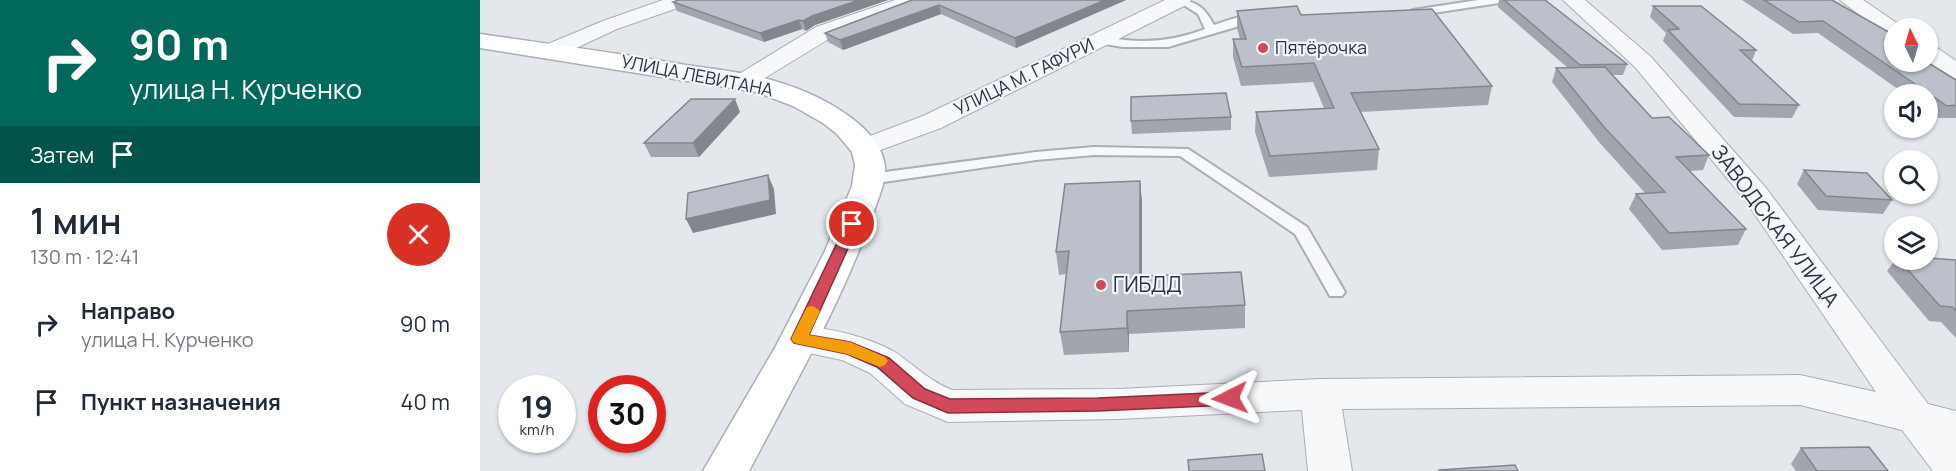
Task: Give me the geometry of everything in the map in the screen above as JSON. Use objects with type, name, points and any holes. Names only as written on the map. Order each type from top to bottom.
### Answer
[{"type":"main road","name":"УЛИЦА ЛЕВИТАНА","points":[[480,40],[774,89],[813,104],[839,120],[867,163]]},
{"type":"main road","points":[[726,471],[799,339],[844,246],[867,163]]},
{"type":"street","points":[[551,51],[610,25],[682,0]]},
{"type":"street","points":[[742,82],[824,32],[914,0]]},
{"type":"street","name":"УЛИЦА М. ГАФУРИ","points":[[867,163],[932,122],[1181,0]]},
{"type":"street","name":"ЗАВОДСКАЯ УЛИЦА","points":[[1573,0],[1643,62],[1756,194],[1917,420],[1956,469]]},
{"type":"street","points":[[1850,0],[1884,23]]},
{"type":"street","points":[[1938,59],[1956,72]]},
{"type":"street","points":[[799,339],[850,348],[883,363],[919,393],[948,406],[1118,404],[1320,394],[1800,390],[1956,428]]},
{"type":"street","points":[[1320,394],[1330,471]]},
{"type":"lane","points":[[1181,0],[1202,12],[1211,30]]},
{"type":"lane","points":[[1398,14],[1499,0]]},
{"type":"lane","points":[[1099,40],[1129,46],[1155,46],[1191,38],[1229,22],[1272,18]]},
{"type":"lane","points":[[867,163],[1094,151],[1183,152],[1301,231],[1336,291]]},
{"type":"building","points":[[678,0],[859,0],[803,21],[799,20],[760,33],[673,2]]},
{"type":"building","points":[[912,0],[1105,0],[1015,38],[939,5],[840,40],[825,33]]},
{"type":"building","points":[[1504,0],[1545,0],[1627,64],[1580,65]]},
{"type":"building","points":[[1764,0],[1832,0],[1884,29],[1884,63],[1823,21],[1799,22]]},
{"type":"building","points":[[1297,6],[1301,15],[1432,9],[1492,86],[1351,93],[1379,149],[1270,156],[1256,112],[1334,108],[1314,63],[1242,67],[1233,39],[1246,39],[1237,11]]},
{"type":"building","points":[[1653,6],[1701,6],[1756,50],[1740,50],[1799,105],[1739,104],[1668,30],[1679,29]]},
{"type":"building","points":[[1605,67],[1652,118],[1669,117],[1709,155],[1676,157],[1746,229],[1669,233],[1636,194],[1665,192],[1604,127],[1556,68]]},
{"type":"building","points":[[1938,69],[1956,80],[1956,105],[1947,106],[1938,100],[1938,84],[1915,84],[1897,72],[1938,72]]},
{"type":"building","points":[[1226,93],[1231,117],[1131,121],[1131,97]]},
{"type":"building","points":[[691,99],[735,99],[693,143],[644,143]]},
{"type":"building","points":[[1804,170],[1867,173],[1884,191],[1884,200],[1826,196]]},
{"type":"building","points":[[768,175],[770,200],[686,219],[688,193]]},
{"type":"building","name":"ГИБДД","points":[[1140,181],[1140,276],[1241,272],[1245,305],[1127,311],[1127,328],[1060,332],[1069,251],[1056,252],[1065,184]]},
{"type":"building","points":[[1938,259],[1956,260],[1956,311],[1952,307],[1940,306],[1908,270],[1938,270]]},
{"type":"building","points":[[1869,447],[1888,471],[1817,471],[1801,448]]},
{"type":"building","points":[[1262,454],[1265,471],[1189,471],[1188,460]]},
{"type":"building","points":[[1515,465],[1518,471],[1439,471],[1439,470]]},
{"type":"slow traffic","points":[[813,311],[799,339],[850,348],[880,361]]},
{"type":"place","name":"Пятёрочка","points":[[1263,48]]},
{"type":"place","name":"ГИБДД","points":[[1101,285]]},
{"type":"route","points":[[852,224],[844,246],[799,339],[850,348],[883,363],[919,393],[948,406],[996,407],[1230,398]]}]
